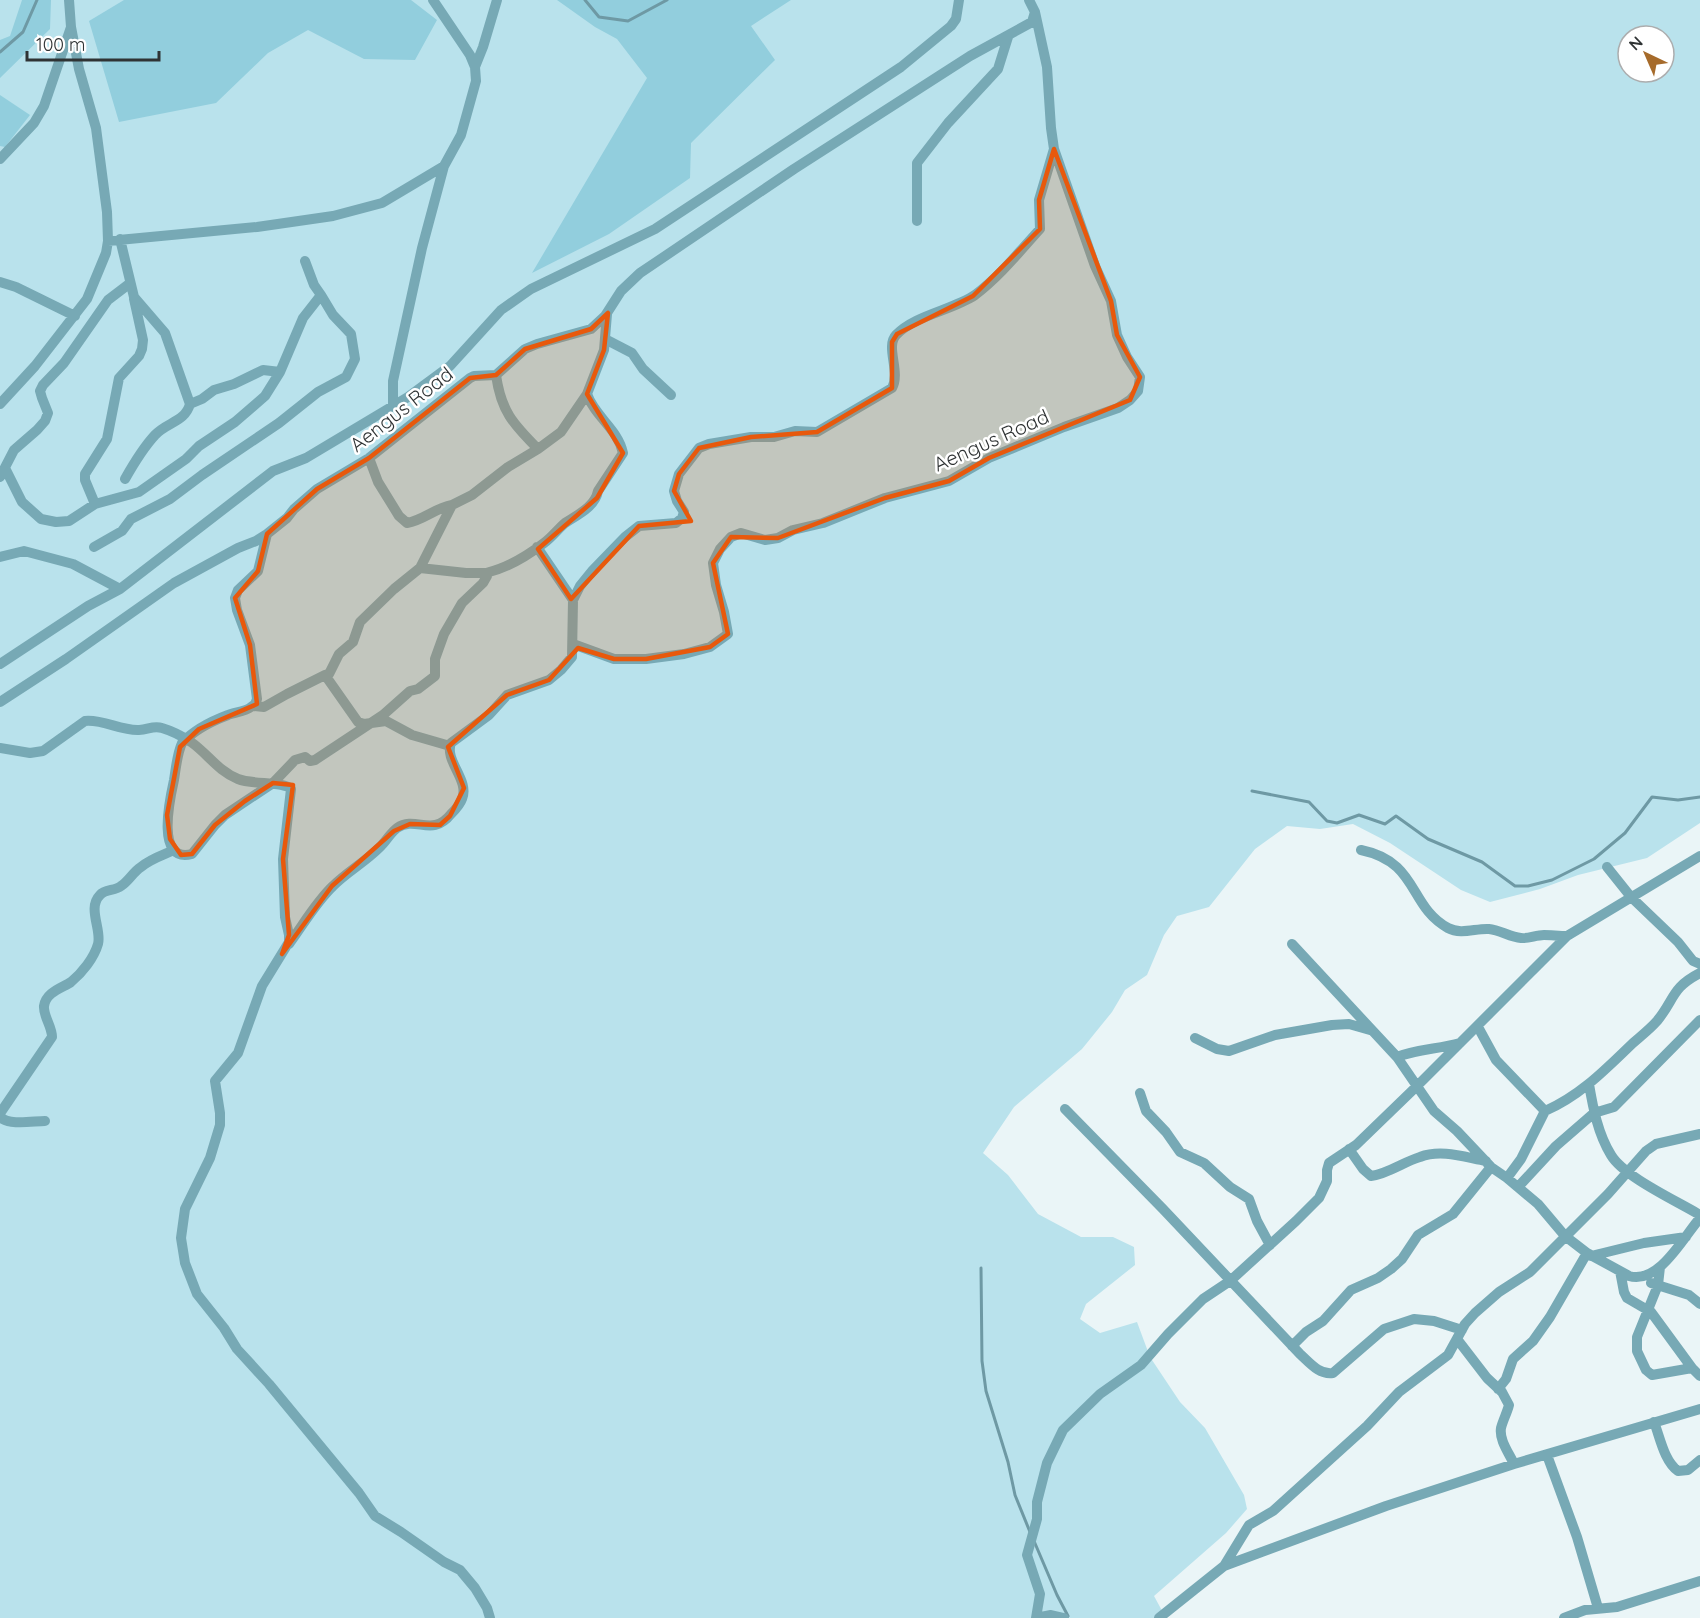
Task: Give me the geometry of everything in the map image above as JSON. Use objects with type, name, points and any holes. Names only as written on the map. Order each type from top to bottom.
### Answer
[{"type":"street","points":[[69,0],[78,69],[96,128],[107,212],[114,240],[134,297],[143,340],[139,356],[118,378],[107,439],[85,474],[95,504]]},
{"type":"street","points":[[393,406],[393,381],[422,248],[444,166],[461,135],[476,81],[475,67],[470,55],[433,0]]},
{"type":"street","points":[[475,67],[497,0]]},
{"type":"street","points":[[0,664],[88,606],[120,589],[273,471],[306,458],[393,406],[450,366],[501,310],[515,299],[655,229],[901,67],[951,26],[956,20],[959,0]]},
{"type":"street","name":"Aengus Road","points":[[573,644],[614,659],[627,660],[684,654],[710,647],[728,634],[713,563],[731,537],[741,533],[765,540],[778,538],[793,530],[823,523],[885,498],[950,481],[989,458],[1118,408],[1135,396],[1140,377],[1120,342],[1111,301],[1092,258],[1054,148],[1047,67],[1035,12],[1029,0]]},
{"type":"street","points":[[538,449],[513,423],[499,394],[496,375],[525,349],[545,341],[591,329],[608,313],[630,281],[729,211],[961,62],[1032,22],[1035,12]]},
{"type":"street","points":[[0,159],[29,129],[44,106],[71,27]]},
{"type":"street","points":[[917,221],[917,163],[948,123],[998,69],[1008,37]]},
{"type":"street","points":[[450,746],[455,738],[489,715],[507,695],[549,680],[572,657],[573,600],[580,586],[625,537],[639,526],[676,523],[682,518],[684,512],[676,501],[674,491],[679,474],[699,448],[709,444],[751,437],[774,437],[795,431],[817,432],[892,388],[895,380],[892,342],[897,334],[908,326],[973,296],[1005,268],[1040,229],[1040,200],[1054,148]]},
{"type":"street","points":[[114,240],[257,227],[333,216],[382,203],[444,166]]},
{"type":"street","points":[[0,404],[35,366],[87,299],[106,252],[114,240]]},
{"type":"street","points":[[93,547],[122,531],[131,519],[154,508],[190,485],[318,393],[346,377],[355,359],[351,334],[333,315],[314,285],[305,261]]},
{"type":"street","points":[[0,282],[16,287],[75,316]]},
{"type":"street","points":[[129,284],[108,300],[64,363],[43,385],[40,391],[48,411],[45,421],[14,450],[2,473],[22,502],[41,519],[56,522],[69,521],[95,504],[139,492],[167,473],[199,446],[235,422],[266,396],[280,372],[303,318],[321,295]]},
{"type":"street","points":[[125,478],[137,458],[157,433],[188,413],[190,404],[165,333],[134,297]]},
{"type":"street","points":[[369,458],[378,482],[399,516],[407,524],[472,495],[508,467],[561,432],[587,394],[601,358],[608,313]]},
{"type":"street","points":[[605,339],[632,353],[643,369],[671,395]]},
{"type":"street","points":[[190,404],[214,390],[234,384],[263,370],[280,372]]},
{"type":"street","name":"Aengus Road","points":[[0,702],[174,584],[267,534],[317,489],[369,458],[470,378],[496,375]]},
{"type":"street","points":[[420,568],[466,573],[500,570],[537,547],[583,512],[597,498],[598,491],[622,455],[622,448],[614,432],[598,415],[587,394]]},
{"type":"street","points":[[253,706],[264,707],[287,693],[330,674],[339,654],[353,642],[360,622],[420,568],[452,505]]},
{"type":"street","points":[[267,534],[258,571],[238,590],[235,598],[250,645],[257,699],[253,706],[215,721],[186,739],[180,747],[167,814],[170,839],[174,850],[180,855],[192,854],[225,815],[273,783],[295,760],[304,758],[310,761],[315,760],[372,723],[399,699],[423,686],[435,676],[435,659],[444,634],[462,603],[483,584],[486,573]]},
{"type":"street","points":[[537,547],[573,600]]},
{"type":"street","points":[[0,557],[24,550],[73,564],[120,589]]},
{"type":"street","points":[[325,675],[355,719],[364,724],[386,722],[412,735],[450,746]]},
{"type":"street","points":[[0,748],[30,753],[43,751],[80,724],[93,720],[117,728],[141,731],[160,727],[186,739],[223,772],[239,780],[289,787],[291,793],[283,859],[285,917],[289,942],[262,986],[238,1053],[215,1081],[220,1125],[210,1158],[185,1209],[181,1238],[185,1263],[197,1294],[224,1328],[237,1349],[269,1384],[359,1493],[375,1516],[444,1562],[460,1570],[475,1588],[490,1618]]},
{"type":"street","points":[[282,954],[332,886],[380,847],[400,826],[440,825],[450,816],[462,798],[464,788],[450,746]]},
{"type":"street","points":[[45,1121],[10,1121],[0,1117],[1,1112],[52,1037],[52,1029],[44,1008],[46,1000],[53,992],[76,976],[92,957],[99,939],[96,922],[98,896],[123,885],[147,862],[174,850]]},
{"type":"street","points":[[1361,850],[1377,853],[1392,861],[1409,879],[1420,899],[1435,918],[1450,929],[1469,932],[1489,929],[1523,938],[1542,935],[1567,936]]},
{"type":"street","points":[[1064,1618],[1052,1615],[1036,1618],[1040,1594],[1027,1555],[1037,1519],[1037,1502],[1047,1463],[1063,1430],[1100,1394],[1141,1365],[1203,1299],[1230,1281],[1319,1198],[1327,1181],[1329,1163],[1349,1149],[1417,1086],[1567,936],[1700,856]]},
{"type":"street","points":[[1606,867],[1631,897],[1678,942],[1694,961],[1700,964]]},
{"type":"street","points":[[1292,944],[1396,1058],[1434,1111],[1457,1131],[1488,1164],[1538,1204],[1565,1236],[1589,1254],[1620,1271],[1689,1295],[1700,1304]]},
{"type":"street","points":[[1507,1178],[1521,1159],[1545,1111],[1577,1093],[1605,1072],[1657,1021],[1672,996],[1685,981],[1700,974]]},
{"type":"street","points":[[1518,1187],[1556,1146],[1594,1113],[1614,1107],[1700,1020]]},
{"type":"street","points":[[1195,1038],[1217,1049],[1229,1051],[1267,1037],[1332,1025],[1349,1024],[1371,1030]]},
{"type":"street","points":[[1478,1027],[1496,1060],[1545,1111]]},
{"type":"street","points":[[1396,1058],[1412,1051],[1461,1043]]},
{"type":"street","points":[[1589,1084],[1594,1113],[1612,1157],[1627,1172],[1700,1216],[1686,1237],[1660,1267],[1637,1278]]},
{"type":"street","points":[[1140,1094],[1146,1110],[1180,1152],[1204,1163],[1230,1187],[1249,1199],[1257,1221],[1270,1245]]},
{"type":"street","points":[[1065,1109],[1318,1370],[1326,1374],[1334,1373],[1384,1329],[1414,1319],[1434,1321],[1459,1334],[1487,1378],[1509,1405],[1501,1427],[1501,1434],[1514,1464]]},
{"type":"street","points":[[1224,1566],[1249,1525],[1273,1511],[1367,1426],[1399,1392],[1448,1354],[1459,1334],[1482,1306],[1530,1272],[1608,1194],[1646,1151],[1656,1144],[1700,1134]]},
{"type":"street","points":[[1349,1149],[1371,1176],[1379,1175],[1432,1153],[1488,1164]]},
{"type":"street","points":[[1293,1346],[1306,1332],[1323,1321],[1351,1290],[1378,1278],[1391,1269],[1418,1235],[1453,1214],[1488,1164]]},
{"type":"street","points":[[1498,1389],[1506,1379],[1514,1359],[1533,1341],[1589,1254],[1686,1237]]},
{"type":"street","points":[[1660,1267],[1658,1285],[1637,1337],[1637,1351],[1652,1376],[1696,1372]]},
{"type":"street","points":[[1620,1271],[1624,1292],[1628,1298],[1648,1310],[1696,1372]]},
{"type":"street","points":[[1159,1618],[1224,1566],[1386,1506],[1514,1464],[1700,1409]]},
{"type":"street","points":[[1654,1422],[1675,1470],[1688,1470],[1700,1460]]},
{"type":"street","points":[[1547,1455],[1577,1537],[1598,1608]]},
{"type":"street","points":[[1564,1618],[1598,1608],[1617,1606],[1700,1581]]},
{"type":"street","points":[[1617,1606],[1620,1618]]},
{"type":"highlighted area","points":[[1054,149],[1111,301],[1117,335],[1140,377],[1130,400],[989,458],[949,481],[885,498],[778,538],[731,537],[713,563],[728,634],[710,647],[646,659],[614,659],[578,648],[549,680],[507,695],[448,747],[464,788],[450,816],[440,825],[410,824],[394,831],[332,886],[282,954],[289,935],[283,859],[293,785],[273,783],[245,801],[215,825],[192,854],[181,855],[170,839],[167,815],[180,747],[199,729],[257,704],[250,645],[235,598],[258,571],[267,534],[317,489],[369,458],[470,378],[496,375],[525,349],[591,329],[608,313],[604,350],[587,394],[623,453],[597,498],[538,549],[571,599],[639,526],[691,521],[674,491],[679,474],[699,448],[751,437],[817,432],[892,388],[892,342],[897,334],[973,296],[1040,229],[1039,200]]},
{"type":"shaded area","points":[[0,0],[1700,0],[1700,823],[1647,858],[1578,875],[1540,889],[1490,902],[1461,890],[1390,843],[1353,824],[1320,829],[1287,826],[1255,849],[1209,907],[1177,916],[1164,935],[1147,975],[1125,990],[1112,1012],[1082,1049],[1014,1107],[983,1153],[1008,1175],[1038,1214],[1081,1237],[1113,1237],[1134,1247],[1135,1265],[1086,1304],[1080,1319],[1100,1333],[1137,1322],[1150,1357],[1180,1402],[1205,1428],[1244,1495],[1247,1509],[1226,1533],[1154,1596],[1166,1618],[0,1618]]},
{"type":"shaded area","points":[[22,0],[51,0],[50,29],[0,78],[0,40],[10,36]]},
{"type":"shaded area","points":[[124,0],[411,0],[437,20],[415,60],[364,59],[308,30],[268,53],[216,103],[119,122],[89,21]]},
{"type":"shaded area","points":[[557,0],[791,0],[751,26],[775,60],[691,143],[690,178],[609,234],[532,273],[647,78],[617,39],[595,27]]},
{"type":"shaded area","points":[[0,95],[30,115],[5,147],[0,146]]},
{"type":"waterway","points":[[0,52],[23,32],[37,0]]},
{"type":"waterway","points":[[585,0],[599,17],[628,21],[667,0]]},
{"type":"waterway","points":[[1252,791],[1309,802],[1327,821],[1337,823],[1359,815],[1385,824],[1396,816],[1428,839],[1482,862],[1515,886],[1528,886],[1552,880],[1594,859],[1625,833],[1652,797],[1678,800],[1700,797]]},
{"type":"waterway","points":[[981,1268],[982,1361],[986,1391],[1008,1462],[1015,1495],[1030,1532]]},
{"type":"waterway","points":[[1034,1541],[1068,1616]]}]
